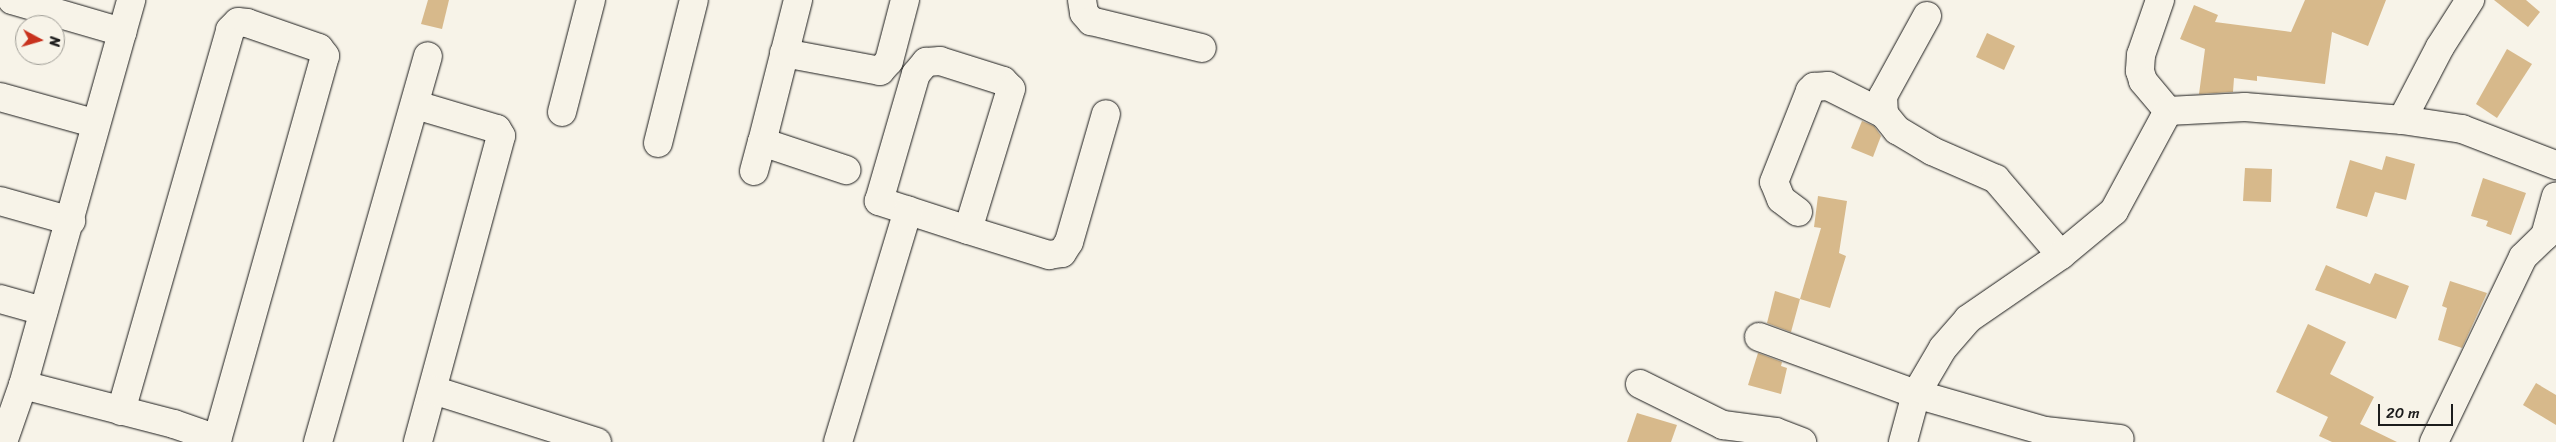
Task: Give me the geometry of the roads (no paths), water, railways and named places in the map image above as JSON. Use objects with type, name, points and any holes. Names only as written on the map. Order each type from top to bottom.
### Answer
[{"type":"street","points":[[12,0],[122,32]]},
{"type":"street","points":[[3,442],[12,400],[71,221],[94,123],[130,0]]},
{"type":"street","points":[[562,112],[591,0]]},
{"type":"street","points":[[658,143],[694,0]]},
{"type":"street","points":[[754,170],[798,0]]},
{"type":"street","points":[[784,53],[880,71],[889,61],[905,0]]},
{"type":"street","points":[[1082,0],[1084,13],[1091,21],[1202,48]]},
{"type":"street","points":[[2160,0],[2141,55],[2140,72],[2144,82],[2168,111]]},
{"type":"street","points":[[2402,120],[2440,47],[2470,0]]},
{"type":"street","points":[[1884,114],[1883,96],[1927,16]]},
{"type":"street","points":[[12,400],[121,411],[216,440],[325,56],[319,48],[247,23],[238,22],[230,30],[121,411]]},
{"type":"street","points":[[318,442],[416,104],[428,56]]},
{"type":"street","points":[[968,230],[1009,102],[1011,89],[1002,81],[940,62],[926,62],[916,74],[879,201],[968,230],[1049,255],[1062,253],[1070,242],[1106,114]]},
{"type":"street","points":[[1798,212],[1781,199],[1774,182],[1814,87],[1828,86],[1884,114],[1897,130],[1932,151],[1996,179],[2061,255]]},
{"type":"street","points":[[0,97],[94,123]]},
{"type":"street","points":[[416,104],[498,129],[501,136],[418,442]]},
{"type":"street","points":[[2168,111],[2245,107],[2402,120],[2462,129],[2556,165]]},
{"type":"street","points":[[1903,442],[1916,394],[1943,348],[1968,319],[2061,255],[2114,211],[2168,111]]},
{"type":"street","points":[[762,142],[846,170]]},
{"type":"street","points":[[2434,442],[2523,257],[2545,236],[2556,196]]},
{"type":"street","points":[[0,201],[71,221]]},
{"type":"street","points":[[838,442],[908,210]]},
{"type":"street","points":[[0,299],[43,310]]},
{"type":"street","points":[[1759,337],[1916,394],[2044,431],[2120,439]]},
{"type":"street","points":[[1640,384],[1744,436],[1776,432],[1802,442]]},
{"type":"street","points":[[432,390],[523,431],[597,442]]}]
